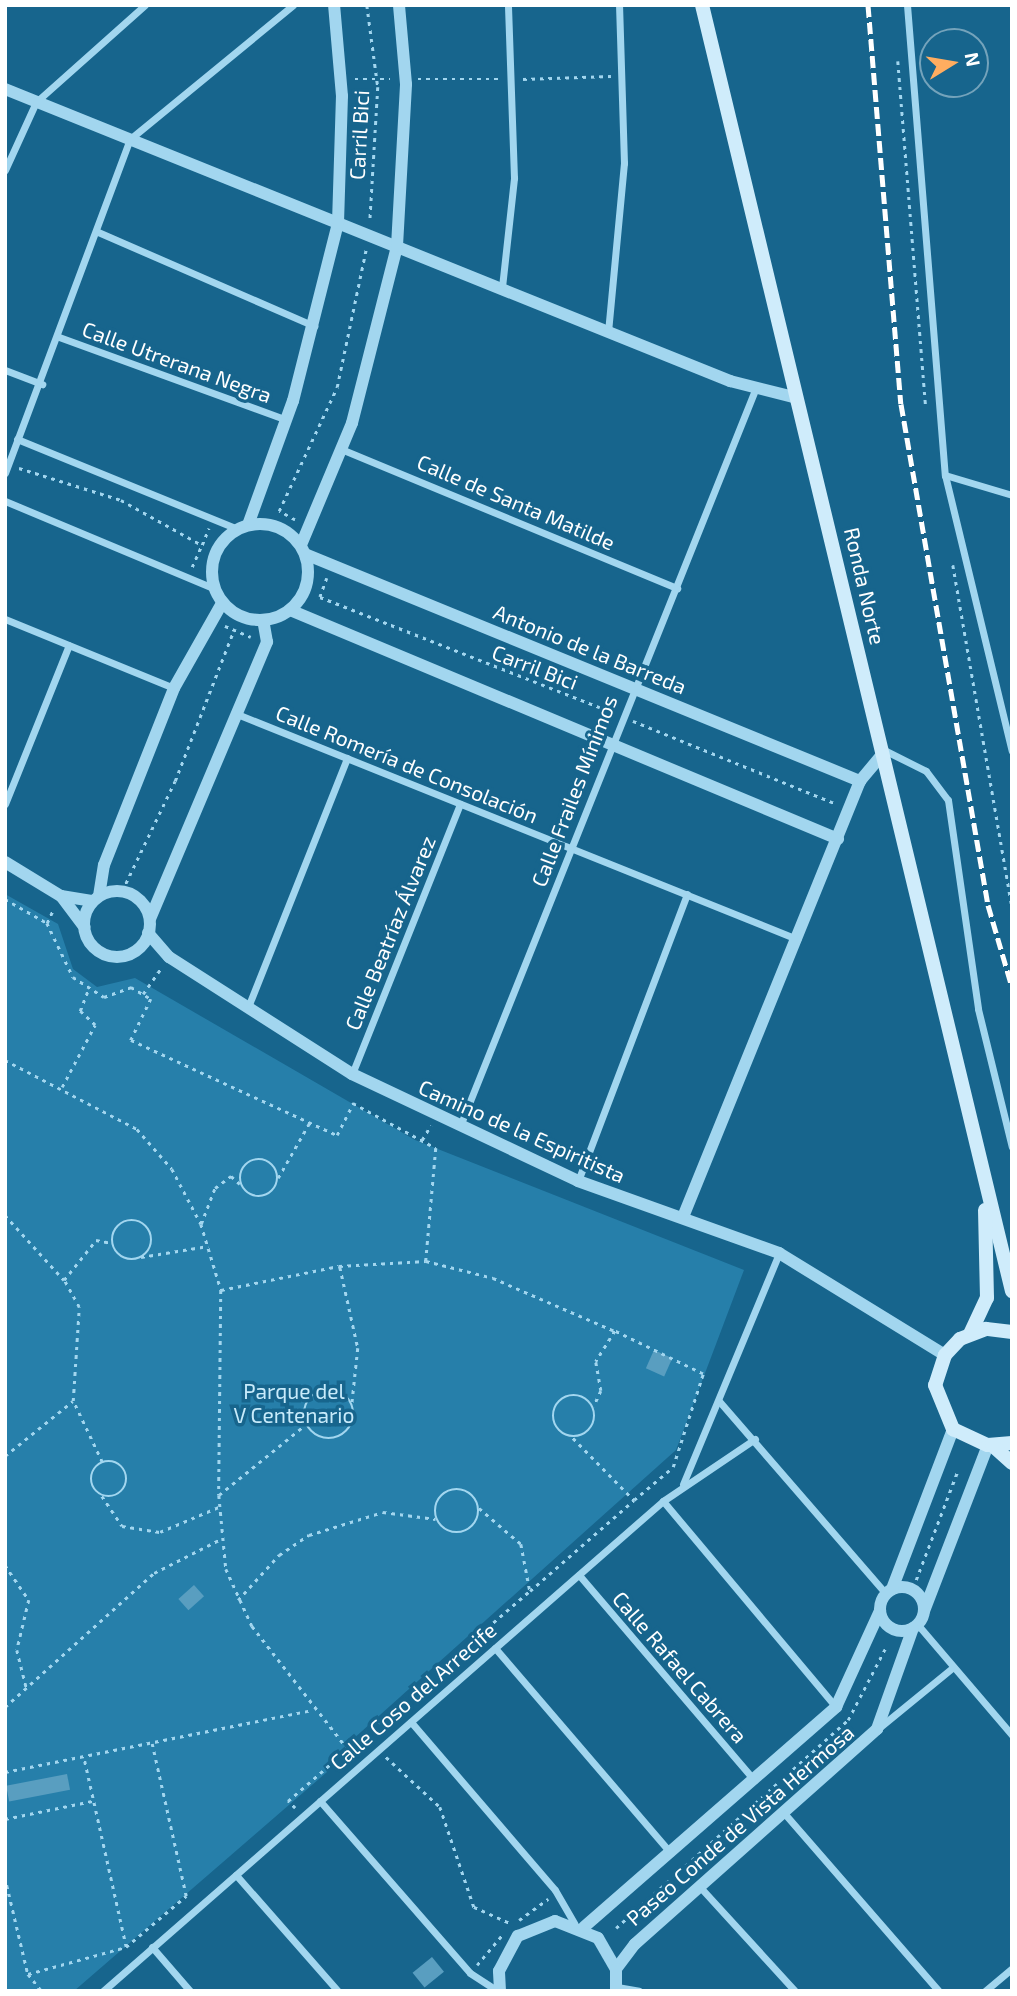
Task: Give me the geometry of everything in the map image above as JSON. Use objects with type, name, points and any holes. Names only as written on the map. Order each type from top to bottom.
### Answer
[{"type":"main road","name":"Ronda Norte","points":[[702,5],[1012,1291]]},
{"type":"main road","name":"Ronda Norte","points":[[945,1355],[970,1334],[987,1298],[984,1177]]},
{"type":"main road","points":[[970,1334],[1012,1332]]},
{"type":"main road","points":[[945,1355],[936,1385],[953,1429],[990,1445],[1012,1463]]},
{"type":"main road","points":[[990,1445],[1012,1443]]},
{"type":"street","points":[[5,170],[36,102],[145,5]]},
{"type":"street","points":[[5,473],[42,384],[99,232],[130,139],[293,5]]},
{"type":"street","points":[[334,5],[340,79],[338,223],[315,326],[284,419],[243,527],[213,561],[215,589],[222,603],[263,620],[290,610],[307,585],[303,550],[308,527],[341,449],[397,246],[406,79],[399,5]]},
{"type":"street","points":[[502,287],[514,178],[508,5]]},
{"type":"street","points":[[608,332],[624,163],[619,5]]},
{"type":"street","points":[[907,5],[945,474],[1012,751]]},
{"type":"street","points":[[5,89],[755,390],[797,398]]},
{"type":"street","points":[[99,232],[315,326]]},
{"type":"street","name":"Calle Utrerana Negra","points":[[59,337],[284,419]]},
{"type":"street","points":[[5,370],[42,384]]},
{"type":"street","name":"Calle Frailes Mínimos","points":[[460,1127],[610,744],[677,589],[755,390]]},
{"type":"street","points":[[17,439],[214,519],[243,527],[278,526],[303,550]]},
{"type":"street","name":"Calle de Santa Matilde","points":[[341,449],[677,589]]},
{"type":"street","points":[[945,474],[1012,495]]},
{"type":"street","points":[[5,501],[215,589]]},
{"type":"street","name":"Antonio de la Barreda","points":[[303,550],[331,565],[860,781]]},
{"type":"street","points":[[84,927],[104,865],[174,688],[222,603]]},
{"type":"street","points":[[290,610],[310,624],[838,839]]},
{"type":"street","points":[[5,619],[174,688]]},
{"type":"street","points":[[5,862],[61,895],[103,954],[123,957],[138,948],[148,933],[150,919],[267,642],[263,620]]},
{"type":"street","points":[[5,804],[69,645]]},
{"type":"street","name":"Calle Romería de Consolación","points":[[237,714],[797,939]]},
{"type":"street","points":[[684,1217],[860,781],[883,752],[926,771],[948,800],[978,1009],[1012,1147]]},
{"type":"street","points":[[248,1007],[348,758]]},
{"type":"street","name":"Calle Beatríaz Álvarez","points":[[352,1074],[460,804]]},
{"type":"street","points":[[61,895],[95,898],[122,891],[139,899],[150,919]]},
{"type":"street","points":[[578,1181],[687,894]]},
{"type":"street","name":"Camino de la Espiritista","points":[[148,933],[169,957]]},
{"type":"street","name":"Camino de la Espiritista","points":[[138,948],[169,957],[352,1074],[436,1116],[578,1181],[779,1253],[945,1355]]},
{"type":"street","points":[[683,1485],[779,1253]]},
{"type":"street","points":[[719,1401],[889,1591],[917,1592],[924,1611]]},
{"type":"street","points":[[915,1626],[892,1628],[880,1611],[953,1429]]},
{"type":"street","name":"Calle Coso del Arrecife","points":[[103,1991],[663,1501],[755,1439]]},
{"type":"street","points":[[915,1626],[924,1611],[990,1445]]},
{"type":"street","points":[[663,1501],[836,1707]]},
{"type":"street","name":"Calle Rafael Cabrera","points":[[579,1576],[755,1781]]},
{"type":"street","name":"Paseo Conde de Vista Hermosa","points":[[580,1926],[671,1853],[836,1707],[880,1611]]},
{"type":"street","points":[[915,1626],[1012,1735]]},
{"type":"street","name":"Paseo Conde de Vista Hermosa","points":[[616,1969],[635,1944],[877,1730],[915,1626]]},
{"type":"street","points":[[495,1648],[671,1853]]},
{"type":"street","points":[[877,1730],[952,1668]]},
{"type":"street","points":[[411,1722],[555,1890],[580,1926],[610,1952],[616,1969],[616,1989],[639,1991]]},
{"type":"street","points":[[320,1801],[470,1973],[499,1991]]},
{"type":"street","points":[[785,1813],[939,1991]]},
{"type":"street","points":[[236,1875],[338,1991]]},
{"type":"street","points":[[701,1887],[795,1991]]},
{"type":"street","points":[[499,1991],[499,1971],[518,1936],[545,1923],[580,1926]]},
{"type":"street","points":[[152,1947],[190,1991]]},
{"type":"street","points":[[985,1991],[1012,1968]]},
{"type":"path","name":"Carril Bici","points":[[308,527],[278,511],[337,387],[369,235],[377,79],[367,5]]},
{"type":"path","points":[[340,79],[406,79]]},
{"type":"path","points":[[8,464],[121,500],[202,545]]},
{"type":"path","points":[[188,577],[214,519]]},
{"type":"path","name":"Carril Bici","points":[[331,565],[320,597],[850,810]]},
{"type":"path","points":[[212,620],[267,642]]},
{"type":"path","points":[[122,891],[176,781],[234,631]]},
{"type":"path","points":[[5,899],[47,923],[73,977],[104,997],[131,987],[150,999],[131,1040],[337,1135],[353,1103],[436,1148],[426,1261]]},
{"type":"path","points":[[142,994],[169,957]]},
{"type":"path","points":[[62,1087],[95,1025],[80,1012],[89,988]]},
{"type":"path","points":[[5,1060],[62,1087],[137,1129],[172,1170],[201,1224],[221,1290],[220,1540],[238,1600],[313,1710],[347,1748]]},
{"type":"path","points":[[422,1140],[436,1116]]},
{"type":"path","points":[[201,1224],[215,1188],[230,1175],[262,1196],[278,1178],[310,1122]]},
{"type":"path","points":[[242,1185],[243,1167],[258,1158],[273,1165],[278,1178]]},
{"type":"path","points":[[5,1215],[66,1283],[79,1307],[73,1401],[102,1462]]},
{"type":"path","points":[[141,1257],[152,1240],[142,1223],[118,1225],[112,1242],[120,1256],[141,1257],[208,1246]]},
{"type":"path","points":[[66,1283],[96,1240],[112,1242]]},
{"type":"path","points":[[221,1290],[340,1266],[426,1261],[492,1278],[615,1331],[703,1374],[673,1467],[288,1801],[302,1816]]},
{"type":"path","points":[[306,1424],[320,1438],[339,1437],[352,1423],[358,1348],[340,1266]]},
{"type":"path","points":[[573,1438],[589,1430],[594,1406],[601,1391],[596,1362],[615,1331]]},
{"type":"path","points":[[219,1495],[306,1424],[309,1399],[323,1390],[340,1392],[352,1404]]},
{"type":"path","points":[[594,1406],[577,1395],[557,1403],[556,1426],[573,1438],[634,1500]]},
{"type":"path","points":[[5,1456],[73,1401]]},
{"type":"path","points":[[102,1462],[120,1463],[128,1478],[121,1493],[102,1496]]},
{"type":"path","points":[[102,1462],[91,1476],[122,1526],[160,1532],[219,1507]]},
{"type":"path","points":[[916,1580],[958,1470]]},
{"type":"path","points":[[436,1519],[436,1502],[449,1490],[471,1493],[479,1508],[521,1544],[530,1591]]},
{"type":"path","points":[[238,1600],[279,1555],[309,1535],[383,1512],[436,1519],[447,1531],[463,1533],[475,1524],[479,1508]]},
{"type":"path","points":[[5,1707],[154,1573],[220,1540]]},
{"type":"path","points":[[5,1565],[29,1600],[17,1650],[26,1687]]},
{"type":"path","points":[[615,1928],[848,1720],[885,1649]]},
{"type":"path","points":[[5,1772],[84,1759],[313,1710]]},
{"type":"path","points":[[28,1974],[126,1947],[186,1896],[152,1744]]},
{"type":"path","points":[[379,1750],[440,1807],[474,1907],[513,1924]]},
{"type":"path","points":[[84,1759],[126,1947]]},
{"type":"path","points":[[5,1818],[92,1801]]},
{"type":"path","points":[[5,1877],[28,1974],[42,1991]]},
{"type":"green space","name":"Parque del V Centenario","points":[[5,894],[58,924],[73,969],[97,987],[135,978],[415,1140],[744,1270],[676,1450],[323,1766],[327,1772],[74,1991],[5,1991]]},
{"type":"building","points":[[654,1350],[672,1358],[664,1376],[646,1368]]},
{"type":"building","points":[[194,1585],[204,1596],[188,1610],[178,1599]]},
{"type":"building","points":[[67,1774],[70,1790],[9,1802],[6,1786]]},
{"type":"building","points":[[432,1957],[444,1972],[425,1987],[413,1973]]},
{"type":"railway","points":[[868,5],[901,404],[988,905],[1012,987]]}]
